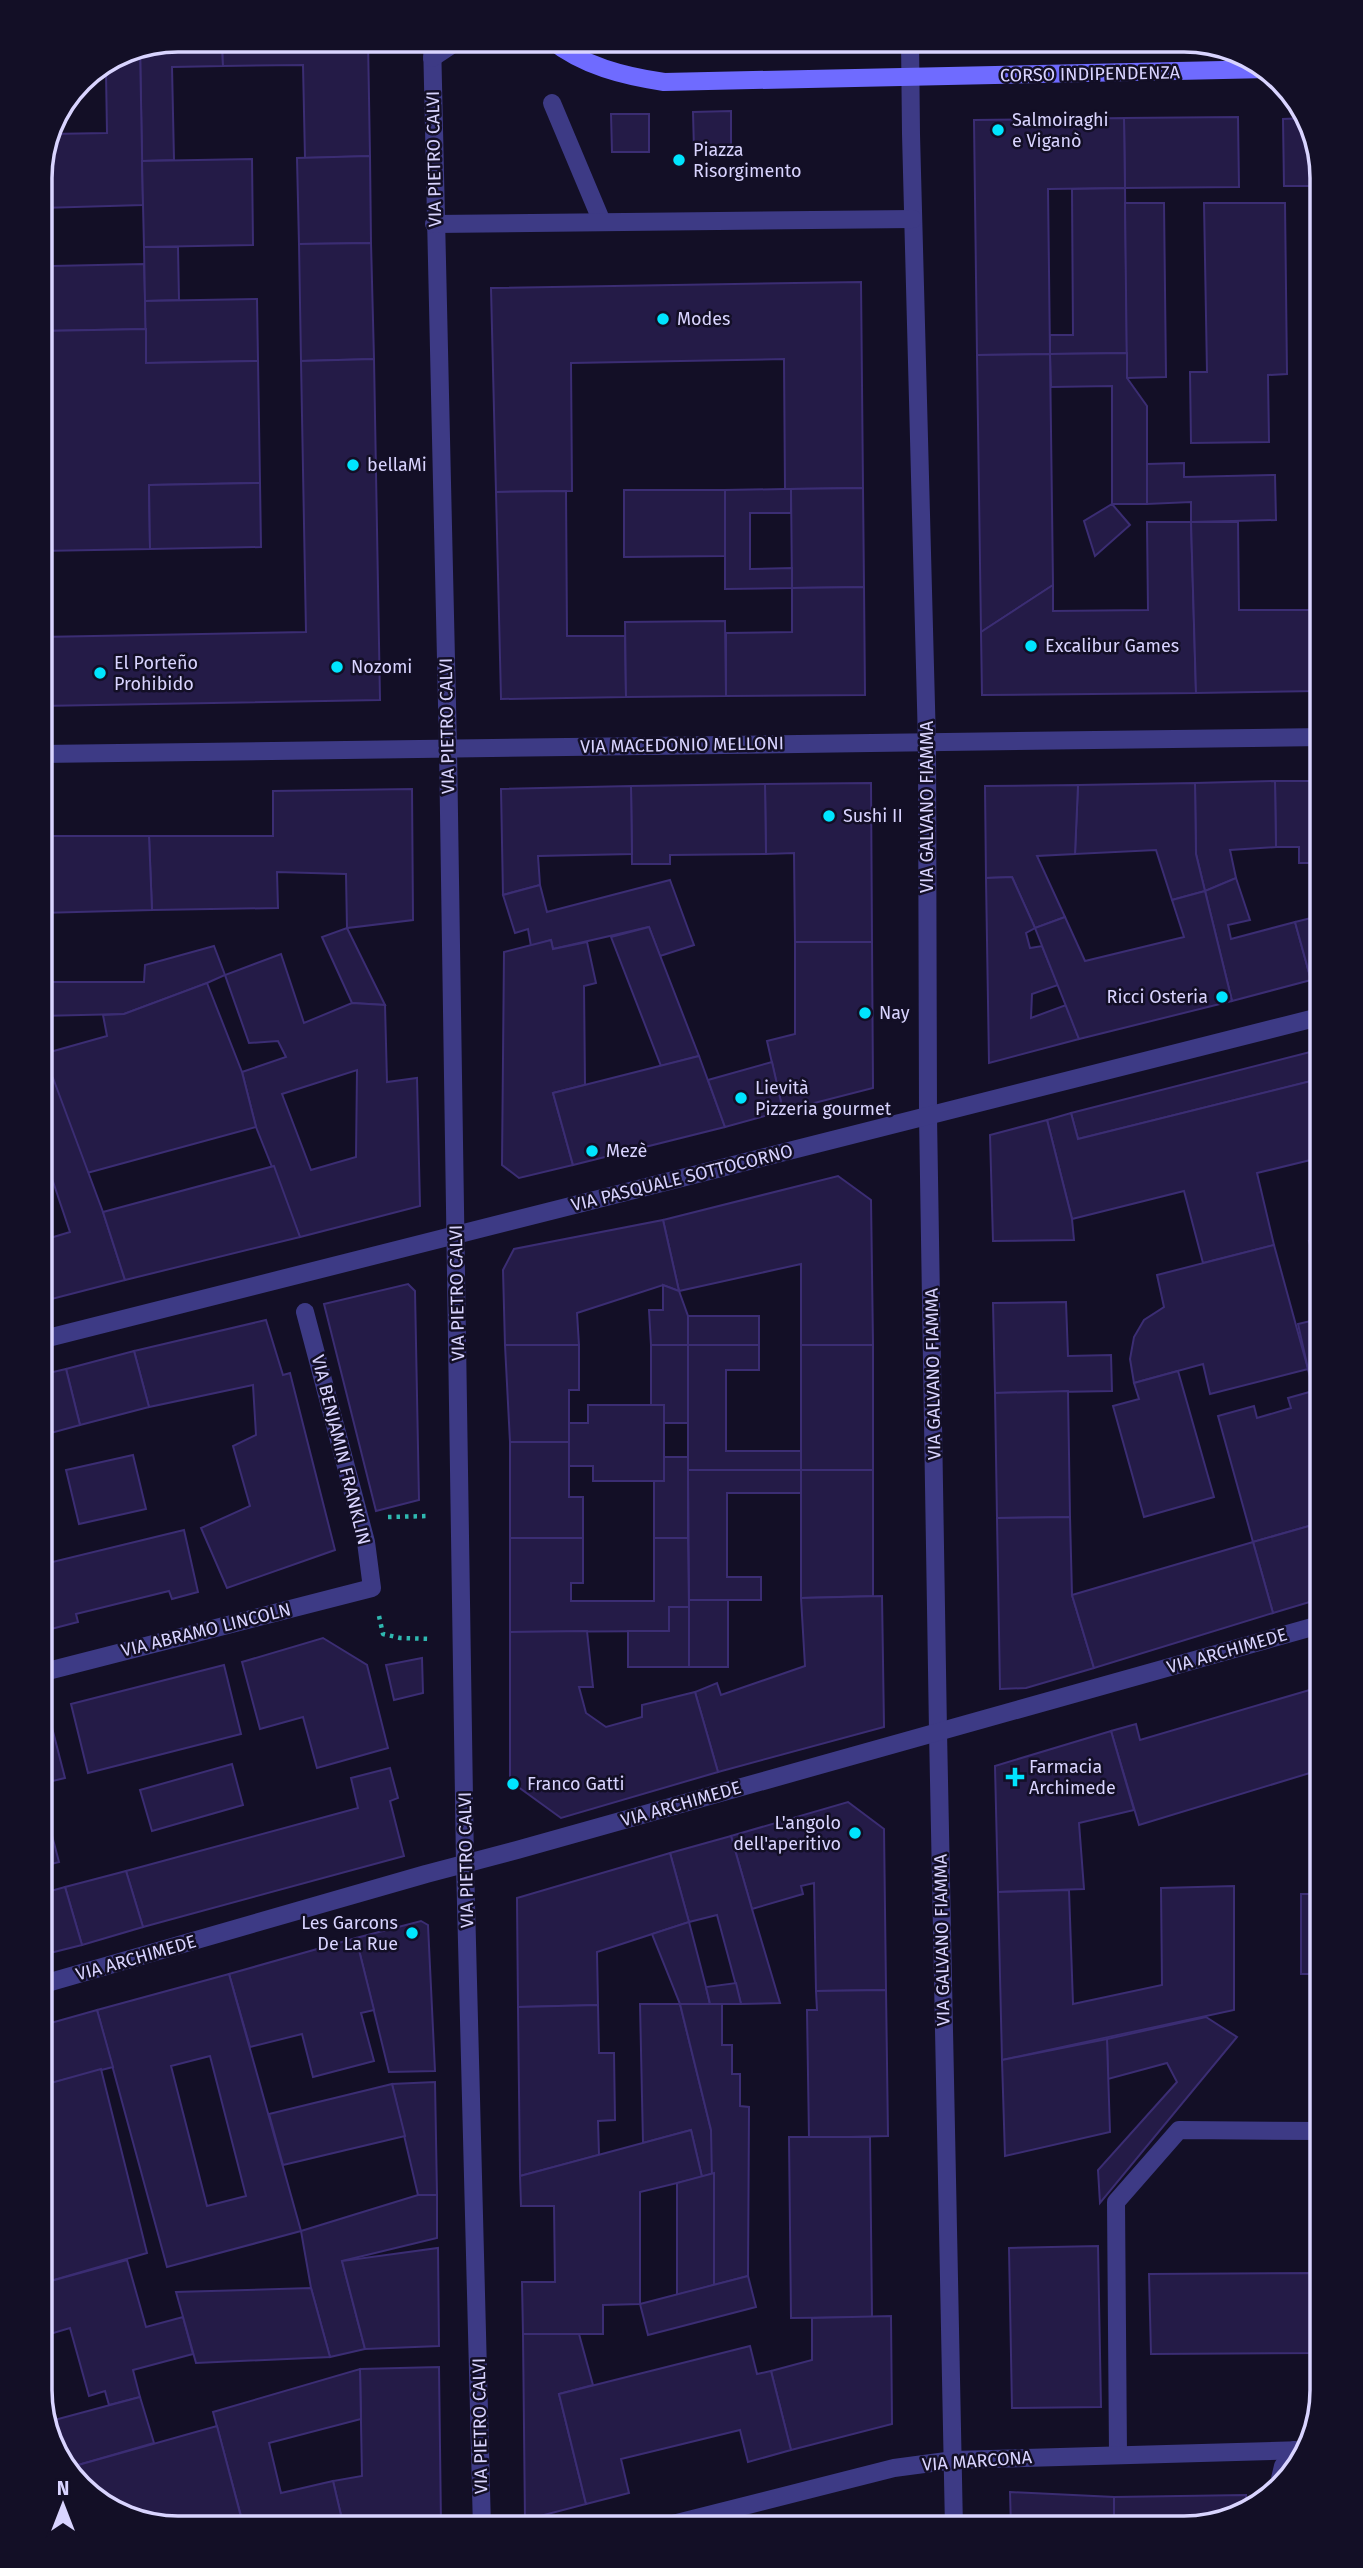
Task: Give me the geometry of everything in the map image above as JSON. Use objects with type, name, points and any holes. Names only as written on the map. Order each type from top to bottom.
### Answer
[{"type":"street","name":"VIA PIETRO CALVI","points":[[432,52],[448,748],[465,1864],[482,2515]]},
{"type":"street","points":[[572,52],[592,64],[630,77],[664,82],[911,78]]},
{"type":"street","points":[[435,224],[913,219],[910,53]]},
{"type":"street","name":"CORSO INDIPENDENZA","points":[[911,78],[1249,70]]},
{"type":"street","points":[[552,103],[602,222]]},
{"type":"street","name":"VIA GALVANO FIAMMA","points":[[913,219],[927,743],[928,1116],[954,2516]]},
{"type":"street","name":"VIA MACEDONIO MELLONI","points":[[53,754],[1310,737]]},
{"type":"street","name":"VIA PASQUALE SOTTOCORNO","points":[[52,1337],[1310,1019]]},
{"type":"street","name":"VIA BENJAMIN FRANKLIN","points":[[305,1312],[366,1542],[372,1588]]},
{"type":"street","name":"VIA ABRAMO LINCOLN","points":[[52,1670],[372,1588]]},
{"type":"street","name":"VIA ARCHIMEDE","points":[[52,1982],[1310,1628]]},
{"type":"street","points":[[1118,2454],[1116,2202],[1179,2130],[1310,2131]]},
{"type":"street","name":"VIA MARCONA","points":[[706,2516],[894,2468],[954,2460],[1295,2450]]},
{"type":"path","points":[[359,1518],[429,1516]]},
{"type":"path","points":[[372,1588],[383,1634],[400,1638],[431,1639]]},
{"type":"building","points":[[178,52],[222,52],[223,66],[172,67],[174,160],[142,161],[140,58]]},
{"type":"building","points":[[222,52],[368,52],[370,156],[305,158],[303,65],[223,66]]},
{"type":"building","points":[[140,58],[143,205],[53,208],[53,170],[61,134],[107,133],[106,75]]},
{"type":"building","points":[[731,111],[731,149],[694,150],[693,112]]},
{"type":"building","points":[[611,114],[649,114],[649,152],[612,152]]},
{"type":"building","points":[[1238,117],[1239,187],[1125,188],[1124,118]]},
{"type":"building","points":[[1124,118],[1125,188],[1048,189],[1050,354],[977,355],[974,120]]},
{"type":"building","points":[[1296,118],[1301,130],[1308,154],[1310,186],[1284,186],[1283,119]]},
{"type":"building","points":[[370,156],[371,243],[299,244],[297,158]]},
{"type":"building","points":[[252,159],[253,245],[144,247],[142,161]]},
{"type":"building","points":[[1125,188],[1127,353],[1050,354],[1050,335],[1073,335],[1072,189]]},
{"type":"building","points":[[1125,203],[1164,203],[1166,377],[1127,378]]},
{"type":"building","points":[[1204,203],[1285,203],[1287,374],[1268,375],[1269,442],[1191,443],[1190,372],[1207,372]]},
{"type":"building","points":[[371,243],[374,359],[301,361],[299,244]]},
{"type":"building","points":[[144,247],[178,247],[179,300],[145,301]]},
{"type":"building","points":[[144,264],[146,329],[53,331],[53,266]]},
{"type":"building","points":[[861,282],[863,488],[785,489],[784,359],[571,363],[572,491],[496,492],[491,288]]},
{"type":"building","points":[[257,299],[258,361],[146,363],[145,301]]},
{"type":"building","points":[[146,329],[146,363],[258,361],[260,483],[149,485],[150,549],[53,551],[53,331]]},
{"type":"building","points":[[1127,353],[1127,378],[1147,406],[1147,504],[1112,504],[1112,386],[1051,387],[1050,354]]},
{"type":"building","points":[[1050,354],[1053,585],[981,632],[977,355]]},
{"type":"building","points":[[374,359],[380,700],[53,706],[53,637],[306,632],[301,361]]},
{"type":"building","points":[[1184,463],[1184,477],[1275,475],[1276,520],[1191,522],[1191,502],[1147,504],[1147,464]]},
{"type":"building","points":[[260,483],[261,547],[150,549],[149,485]]},
{"type":"building","points":[[863,488],[864,587],[792,588],[791,489]]},
{"type":"building","points":[[791,489],[791,513],[750,513],[750,569],[792,568],[792,588],[725,589],[725,490]]},
{"type":"building","points":[[624,490],[725,490],[725,556],[624,557]]},
{"type":"building","points":[[566,491],[567,636],[625,636],[626,697],[501,699],[496,492]]},
{"type":"building","points":[[1112,504],[1130,525],[1095,556],[1084,521]]},
{"type":"building","points":[[1147,522],[1191,522],[1196,693],[982,695],[981,632],[1053,585],[1053,611],[1148,610]]},
{"type":"building","points":[[1191,522],[1238,522],[1239,610],[1310,610],[1310,691],[1196,693]]},
{"type":"building","points":[[864,587],[865,695],[726,696],[726,633],[792,632],[792,588]]},
{"type":"building","points":[[725,621],[726,696],[626,697],[625,622]]},
{"type":"building","points":[[1275,781],[1310,781],[1310,863],[1299,863],[1299,847],[1276,847]]},
{"type":"building","points":[[1275,781],[1276,847],[1230,850],[1236,878],[1205,891],[1196,854],[1195,783]]},
{"type":"building","points":[[871,783],[872,942],[795,942],[794,853],[766,854],[765,784]]},
{"type":"building","points":[[1195,783],[1196,854],[1205,891],[1172,900],[1156,850],[1075,854],[1078,785]]},
{"type":"building","points":[[765,784],[766,854],[670,855],[670,864],[632,864],[631,786]]},
{"type":"building","points":[[1078,785],[1075,854],[1037,856],[1065,917],[1035,928],[1012,877],[986,878],[985,786]]},
{"type":"building","points":[[631,786],[632,854],[538,856],[540,885],[503,895],[501,789]]},
{"type":"building","points":[[412,789],[413,920],[347,928],[346,874],[277,872],[278,908],[152,910],[149,836],[273,836],[273,791]]},
{"type":"building","points":[[53,836],[149,836],[152,910],[53,913]]},
{"type":"building","points":[[1012,877],[1035,928],[1026,933],[1030,948],[1042,946],[1058,985],[1032,994],[1031,1018],[1066,1005],[1079,1039],[989,1063],[986,878]]},
{"type":"building","points":[[1236,878],[1250,920],[1228,925],[1231,939],[1295,922],[1310,980],[1232,1001],[1205,891]]},
{"type":"building","points":[[670,880],[694,945],[660,956],[649,927],[553,949],[551,940],[531,946],[528,929],[515,933],[503,895],[540,885],[547,912]]},
{"type":"building","points":[[1205,891],[1232,1001],[1079,1039],[1035,928],[1065,917],[1085,961],[1184,937],[1172,900]]},
{"type":"building","points":[[1310,918],[1310,976],[1295,922]]},
{"type":"building","points":[[649,927],[699,1056],[661,1066],[611,937]]},
{"type":"building","points":[[347,928],[385,1005],[352,1003],[322,937]]},
{"type":"building","points":[[551,940],[553,949],[587,942],[596,983],[584,986],[585,1085],[553,1093],[573,1165],[519,1178],[502,1165],[504,952]]},
{"type":"building","points":[[795,942],[872,942],[873,1088],[783,1111],[767,1041],[795,1034]]},
{"type":"building","points":[[214,946],[225,975],[124,1014],[53,1016],[53,982],[144,982],[145,965]]},
{"type":"building","points":[[281,954],[304,1023],[352,1003],[385,1005],[387,1082],[417,1078],[420,1206],[300,1237],[256,1127],[242,1072],[286,1057],[278,1041],[249,1043],[225,975]],"holes":[[[357,1070],[356,1157],[311,1170],[282,1094]]]},
{"type":"building","points":[[207,983],[242,1072],[256,1127],[87,1173],[53,1080],[53,1051],[107,1036],[103,1015],[124,1014]]},
{"type":"building","points":[[1310,1052],[1310,1081],[1078,1139],[1071,1113]]},
{"type":"building","points":[[699,1056],[725,1127],[573,1165],[553,1093]]},
{"type":"building","points":[[772,1062],[783,1111],[725,1127],[708,1080]]},
{"type":"building","points":[[53,1078],[103,1212],[125,1280],[52,1299],[53,1237],[70,1232],[53,1180]]},
{"type":"building","points":[[1310,1081],[1310,1160],[1257,1173],[1274,1245],[1203,1263],[1184,1191],[1072,1219],[1047,1120],[1071,1113],[1078,1139]]},
{"type":"building","points":[[1047,1120],[1072,1219],[1074,1240],[993,1241],[990,1135]]},
{"type":"building","points":[[274,1166],[300,1237],[125,1280],[103,1212]]},
{"type":"building","points":[[838,1176],[871,1200],[873,1345],[801,1345],[801,1264],[679,1291],[663,1220]]},
{"type":"building","points":[[663,1220],[679,1291],[663,1285],[577,1313],[579,1345],[505,1345],[503,1270],[514,1249]]},
{"type":"building","points":[[1274,1245],[1308,1369],[1210,1394],[1203,1364],[1134,1383],[1130,1359],[1134,1337],[1144,1320],[1164,1307],[1157,1275]]},
{"type":"building","points":[[408,1284],[415,1291],[419,1500],[376,1511],[324,1304]]},
{"type":"building","points":[[663,1285],[679,1291],[688,1316],[688,1345],[651,1345],[649,1310],[663,1310]]},
{"type":"building","points":[[1066,1302],[1068,1356],[1111,1355],[1112,1391],[995,1393],[993,1303]]},
{"type":"building","points":[[688,1316],[759,1316],[759,1345],[688,1345]]},
{"type":"building","points":[[266,1320],[283,1375],[290,1373],[335,1550],[227,1588],[201,1528],[250,1506],[233,1446],[256,1435],[253,1385],[149,1407],[134,1351]]},
{"type":"building","points":[[1310,1321],[1308,1369],[1298,1324]]},
{"type":"building","points":[[505,1345],[579,1345],[579,1390],[569,1390],[569,1442],[510,1442]]},
{"type":"building","points":[[651,1345],[688,1345],[688,1423],[664,1423],[664,1405],[651,1405]]},
{"type":"building","points":[[688,1345],[759,1345],[759,1370],[726,1370],[726,1451],[801,1451],[801,1470],[688,1470]]},
{"type":"building","points":[[801,1345],[873,1345],[873,1470],[801,1470]]},
{"type":"building","points":[[134,1351],[149,1407],[80,1425],[66,1369]]},
{"type":"building","points":[[66,1369],[80,1425],[52,1433],[52,1372]]},
{"type":"building","points":[[1178,1371],[1214,1497],[1144,1517],[1113,1406],[1139,1399],[1134,1383]]},
{"type":"building","points":[[1068,1391],[1070,1517],[997,1518],[995,1393]]},
{"type":"building","points":[[1310,1392],[1310,1526],[1253,1542],[1218,1416],[1254,1406],[1257,1418],[1291,1408],[1288,1398]]},
{"type":"building","points":[[588,1405],[664,1405],[664,1481],[593,1481],[593,1466],[569,1466],[569,1423],[588,1423]]},
{"type":"building","points":[[510,1442],[569,1442],[569,1497],[583,1497],[583,1538],[510,1538]]},
{"type":"building","points":[[133,1455],[146,1509],[79,1524],[66,1470]]},
{"type":"building","points":[[664,1457],[688,1457],[688,1538],[654,1538],[654,1481],[664,1481]]},
{"type":"building","points":[[688,1470],[801,1470],[801,1493],[727,1493],[727,1577],[761,1577],[761,1600],[689,1600]]},
{"type":"building","points":[[801,1470],[873,1470],[873,1596],[801,1598]]},
{"type":"building","points":[[1070,1517],[1072,1595],[1094,1668],[1026,1688],[1000,1689],[997,1518]]},
{"type":"building","points":[[1310,1526],[1310,1602],[1273,1613],[1253,1542]]},
{"type":"building","points":[[184,1530],[198,1592],[172,1599],[169,1591],[76,1614],[78,1622],[52,1629],[52,1562]]},
{"type":"building","points":[[510,1538],[583,1538],[583,1583],[571,1583],[571,1601],[654,1601],[654,1538],[688,1538],[689,1607],[669,1607],[669,1631],[510,1632]]},
{"type":"building","points":[[1253,1542],[1273,1613],[1094,1668],[1072,1595]]},
{"type":"building","points":[[882,1596],[884,1727],[718,1772],[695,1692],[717,1683],[721,1695],[805,1666],[801,1598]]},
{"type":"building","points":[[689,1600],[728,1600],[728,1667],[689,1667]]},
{"type":"building","points":[[669,1607],[689,1607],[689,1667],[628,1667],[628,1631],[669,1631]]},
{"type":"building","points":[[587,1631],[593,1687],[579,1687],[586,1713],[606,1727],[642,1717],[642,1705],[695,1692],[718,1772],[561,1818],[510,1781],[510,1632]]},
{"type":"building","points":[[323,1638],[367,1665],[388,1748],[317,1768],[303,1717],[260,1729],[242,1662]]},
{"type":"building","points":[[422,1658],[423,1693],[394,1700],[386,1665]]},
{"type":"building","points":[[224,1665],[241,1734],[88,1773],[71,1704]]},
{"type":"building","points":[[1310,1690],[1310,1773],[1139,1825],[1111,1731],[1136,1724],[1140,1740]]},
{"type":"building","points":[[52,1729],[65,1778],[52,1781]]},
{"type":"building","points":[[1111,1731],[1134,1810],[1079,1823],[1084,1889],[998,1892],[995,1766]]},
{"type":"building","points":[[232,1764],[243,1805],[152,1831],[140,1790]]},
{"type":"building","points":[[390,1768],[398,1798],[390,1801],[404,1856],[143,1927],[126,1871],[358,1808],[351,1778]]},
{"type":"building","points":[[848,1802],[884,1829],[886,1990],[816,1991],[814,1883],[801,1886],[803,1894],[752,1909],[731,1836]]},
{"type":"building","points":[[52,1836],[59,1862],[52,1864]]},
{"type":"building","points":[[731,1836],[780,2003],[741,2004],[717,1915],[689,1922],[670,1853]]},
{"type":"building","points":[[670,1853],[689,1922],[597,1952],[598,2005],[518,2007],[517,1898]]},
{"type":"building","points":[[126,1871],[143,1927],[82,1945],[65,1887]]},
{"type":"building","points":[[1234,1886],[1234,2010],[1002,2060],[998,1892],[1069,1890],[1073,2004],[1162,1985],[1161,1888]]},
{"type":"building","points":[[65,1887],[82,1945],[52,1952],[52,1891]]},
{"type":"building","points":[[1301,1894],[1310,1894],[1310,1974],[1301,1974]]},
{"type":"building","points":[[421,1921],[428,1925],[435,2071],[389,2072],[356,1938]]},
{"type":"building","points":[[689,1922],[710,2004],[680,2004],[652,1934]]},
{"type":"building","points":[[356,1938],[374,2010],[361,2013],[374,2061],[313,2077],[302,2034],[250,2047],[229,1974]]},
{"type":"building","points":[[229,1974],[301,2231],[167,2267],[97,2010]],"holes":[[[210,2056],[246,2196],[207,2206],[171,2066]]]},
{"type":"building","points":[[736,1983],[741,2004],[710,2004],[706,1987]]},
{"type":"building","points":[[886,1990],[888,2136],[809,2138],[807,2010],[817,2010],[816,1991]]},
{"type":"building","points":[[640,2004],[680,2004],[711,2130],[714,2173],[702,2177],[691,2130],[643,2143]]},
{"type":"building","points":[[680,2004],[722,2004],[722,2045],[732,2045],[732,2074],[740,2074],[740,2106],[749,2107],[748,2276],[714,2285],[711,2130]]},
{"type":"building","points":[[598,2005],[599,2053],[614,2053],[615,2120],[598,2121],[599,2155],[520,2176],[518,2007]]},
{"type":"building","points":[[97,2010],[113,2067],[52,2083],[52,2023]]},
{"type":"building","points":[[1206,2017],[1237,2037],[1100,2203],[1098,2170],[1177,2082],[1167,2063],[1108,2079],[1107,2039]]},
{"type":"building","points":[[1107,2039],[1110,2132],[1005,2156],[1002,2060]]},
{"type":"building","points":[[101,2069],[147,2253],[52,2281],[52,2083]]},
{"type":"building","points":[[435,2082],[437,2195],[418,2195],[392,2084]]},
{"type":"building","points":[[392,2084],[405,2136],[283,2165],[269,2114]]},
{"type":"building","points":[[691,2130],[702,2177],[640,2192],[640,2304],[603,2305],[603,2334],[523,2334],[522,2282],[555,2282],[554,2206],[521,2206],[520,2176]]},
{"type":"building","points":[[789,2137],[870,2137],[872,2317],[791,2318]]},
{"type":"building","points":[[714,2173],[714,2285],[677,2295],[677,2183]]},
{"type":"building","points":[[418,2195],[437,2195],[437,2238],[342,2261],[365,2349],[330,2357],[311,2288],[301,2231]]},
{"type":"building","points":[[1098,2246],[1101,2407],[1012,2408],[1009,2248]]},
{"type":"building","points":[[438,2248],[439,2346],[365,2349],[342,2261]]},
{"type":"building","points":[[127,2260],[146,2327],[183,2317],[193,2354],[133,2370],[140,2397],[109,2405],[105,2391],[89,2396],[70,2328],[52,2333],[52,2281]]},
{"type":"building","points":[[1310,2273],[1310,2353],[1151,2354],[1149,2274]]},
{"type":"building","points":[[748,2276],[756,2307],[648,2335],[640,2304]]},
{"type":"building","points":[[311,2288],[330,2357],[196,2363],[176,2292]]},
{"type":"building","points":[[891,2316],[892,2424],[791,2450],[771,2371],[812,2360],[812,2318]]},
{"type":"building","points":[[523,2334],[579,2334],[593,2385],[559,2394],[586,2504],[543,2515],[525,2515]]},
{"type":"building","points":[[750,2346],[757,2374],[771,2371],[791,2450],[748,2462],[740,2430],[621,2459],[629,2493],[586,2504],[559,2394]]},
{"type":"building","points":[[439,2367],[441,2515],[341,2515],[333,2481],[362,2476],[360,2369]]},
{"type":"building","points":[[360,2369],[361,2419],[269,2443],[281,2493],[333,2481],[341,2515],[241,2515],[213,2412]]},
{"type":"building","points":[[140,2397],[154,2443],[78,2465],[65,2445],[56,2419]]},
{"type":"building","points":[[217,2426],[240,2515],[170,2515],[138,2509],[123,2503],[98,2486],[98,2470],[82,2470],[78,2465]]},
{"type":"building","points":[[1010,2492],[1114,2497],[1114,2516],[1011,2516]]},
{"type":"building","points":[[1246,2495],[1246,2500],[1225,2509],[1185,2516],[1114,2516],[1114,2497]]},
{"type":"place","name":"Salmoiraghi e Viganò","points":[[998,130]]},
{"type":"place","name":"Piazza Risorgimento","points":[[679,160]]},
{"type":"place","name":"Modes","points":[[663,319]]},
{"type":"place","name":"bellaMi","points":[[353,465]]},
{"type":"place","name":"Excalibur Games","points":[[1031,646]]},
{"type":"place","name":"Nozomi","points":[[337,667]]},
{"type":"place","name":"El Porteño Prohibido","points":[[100,673]]},
{"type":"place","name":"Sushi II","points":[[829,816]]},
{"type":"place","name":"Ricci Osteria","points":[[1222,997]]},
{"type":"place","name":"Nay","points":[[865,1013]]},
{"type":"place","name":"Lievità Pizzeria gourmet","points":[[741,1098]]},
{"type":"place","name":"Mezè","points":[[592,1151]]},
{"type":"place","name":"Farmacia Archimede","points":[[1015,1777]]},
{"type":"place","name":"Franco Gatti","points":[[513,1784]]},
{"type":"place","name":"L'angolo dell'aperitivo","points":[[855,1833]]},
{"type":"place","name":"Les Garcons De La Rue","points":[[412,1933]]}]
